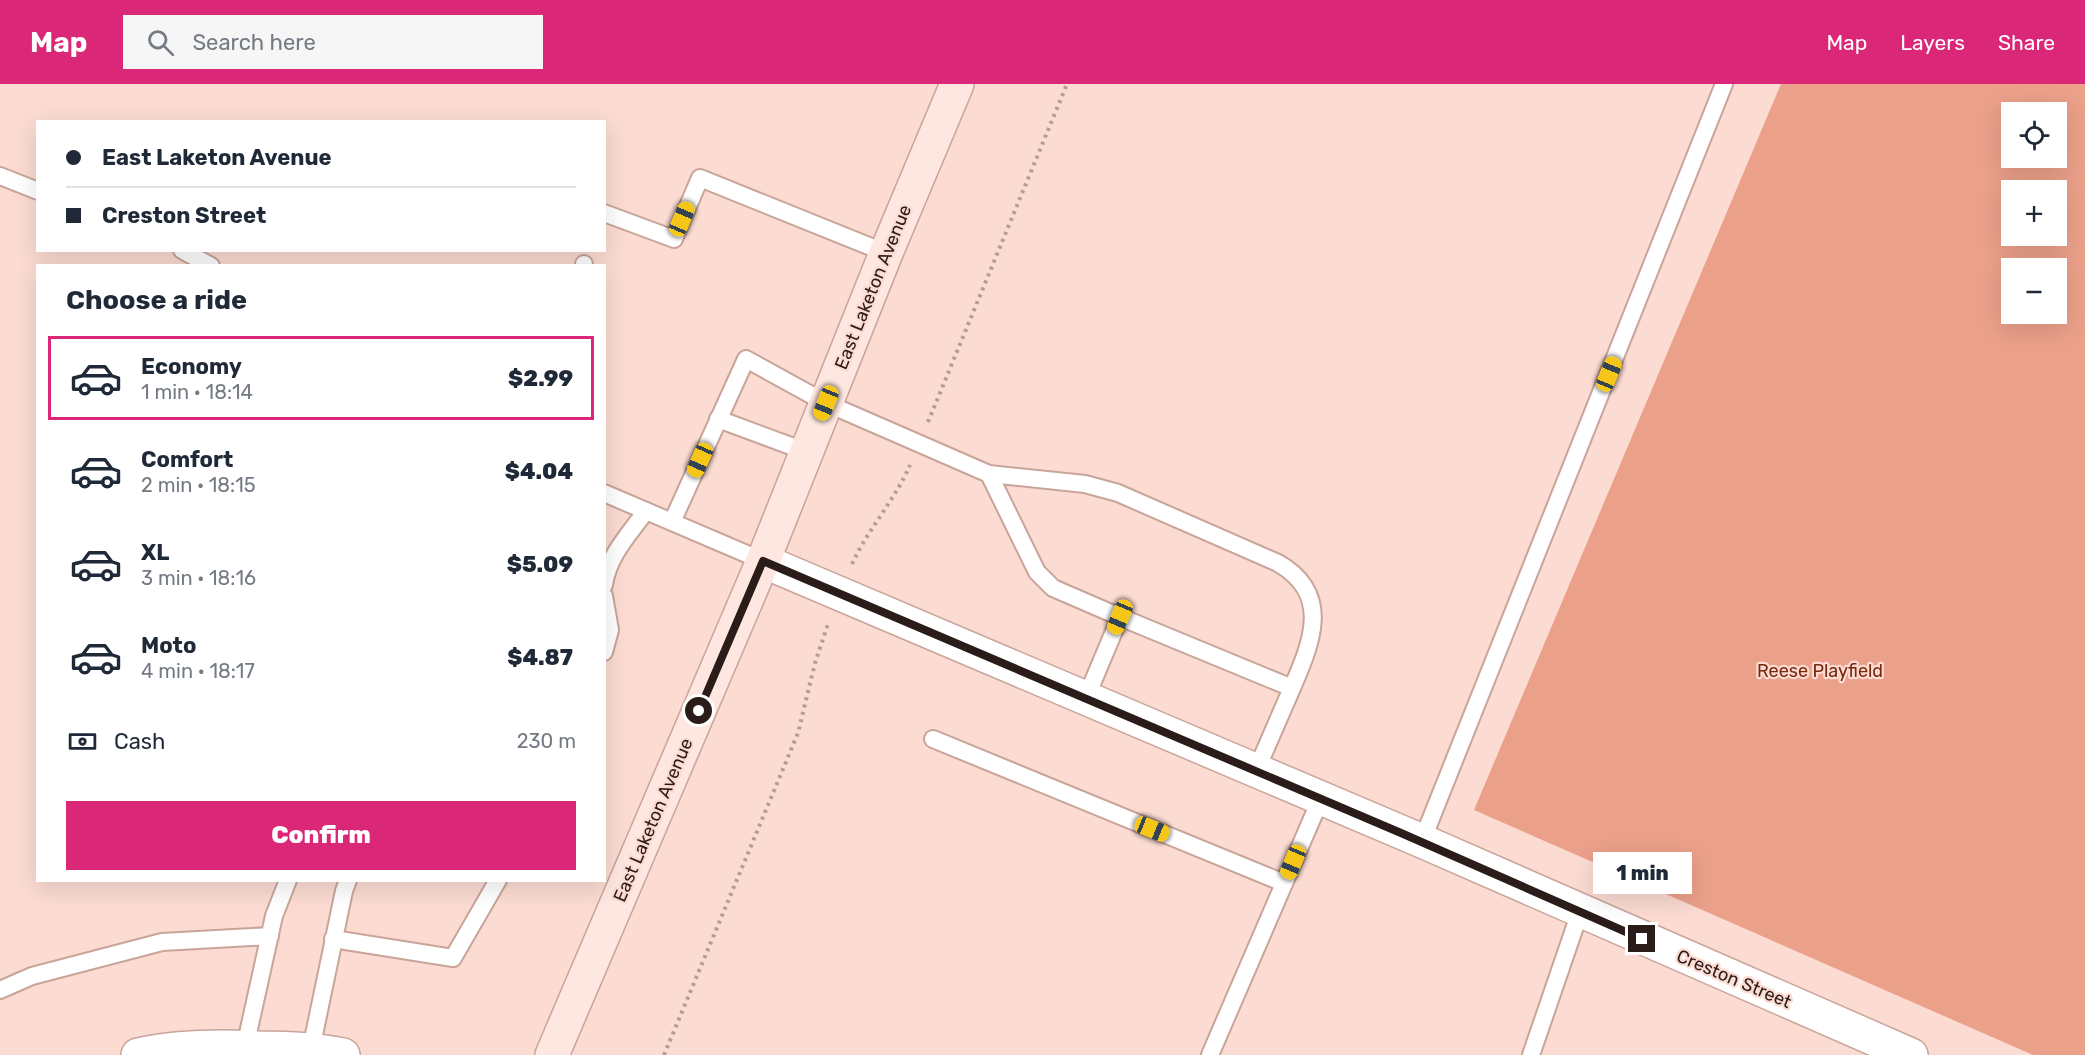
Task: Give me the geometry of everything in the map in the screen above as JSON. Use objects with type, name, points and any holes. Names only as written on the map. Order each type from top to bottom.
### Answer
[{"type":"main road","name":"East Laketon Avenue","points":[[552,1055],[763,561],[886,253],[957,84]]},
{"type":"street","name":"Creston Street","points":[[763,561],[1321,798],[1911,1055]]},
{"type":"street","points":[[138,1055],[161,1050],[217,1046],[311,1049],[343,1055]]},
{"type":"lane","points":[[1422,842],[1724,84]]},
{"type":"lane","points":[[0,176],[36,190]]},
{"type":"lane","points":[[606,214],[674,239],[700,178],[886,253]]},
{"type":"lane","points":[[186,252],[207,264]]},
{"type":"lane","points":[[672,522],[746,359],[826,403],[989,474],[1085,484],[1118,492],[1278,562],[1301,580],[1308,596],[1313,627],[1307,654],[1256,771]]},
{"type":"lane","points":[[718,419],[807,452]]},
{"type":"lane","points":[[989,474],[1037,572],[1053,588],[1292,688]]},
{"type":"lane","points":[[606,494],[763,561]]},
{"type":"lane","points":[[606,577],[616,551],[646,511]]},
{"type":"lane","points":[[606,607],[610,630],[606,645]]},
{"type":"lane","points":[[1086,698],[1120,617]]},
{"type":"lane","points":[[933,739],[1284,883]]},
{"type":"lane","points":[[1210,1055],[1321,798]]},
{"type":"lane","points":[[245,1047],[274,916],[287,882]]},
{"type":"lane","points":[[311,1049],[333,939],[347,882]]},
{"type":"lane","points":[[333,939],[453,958],[497,882]]},
{"type":"lane","points":[[1531,1055],[1580,912]]},
{"type":"lane","points":[[0,990],[32,976],[162,942],[270,936]]},
{"type":"green space","name":"Reese Playfield","points":[[1781,84],[2085,84],[2085,1055],[2033,1055],[1474,810]]},
{"type":"route","points":[[699,711],[763,561],[1401,833],[1642,939]]}]
